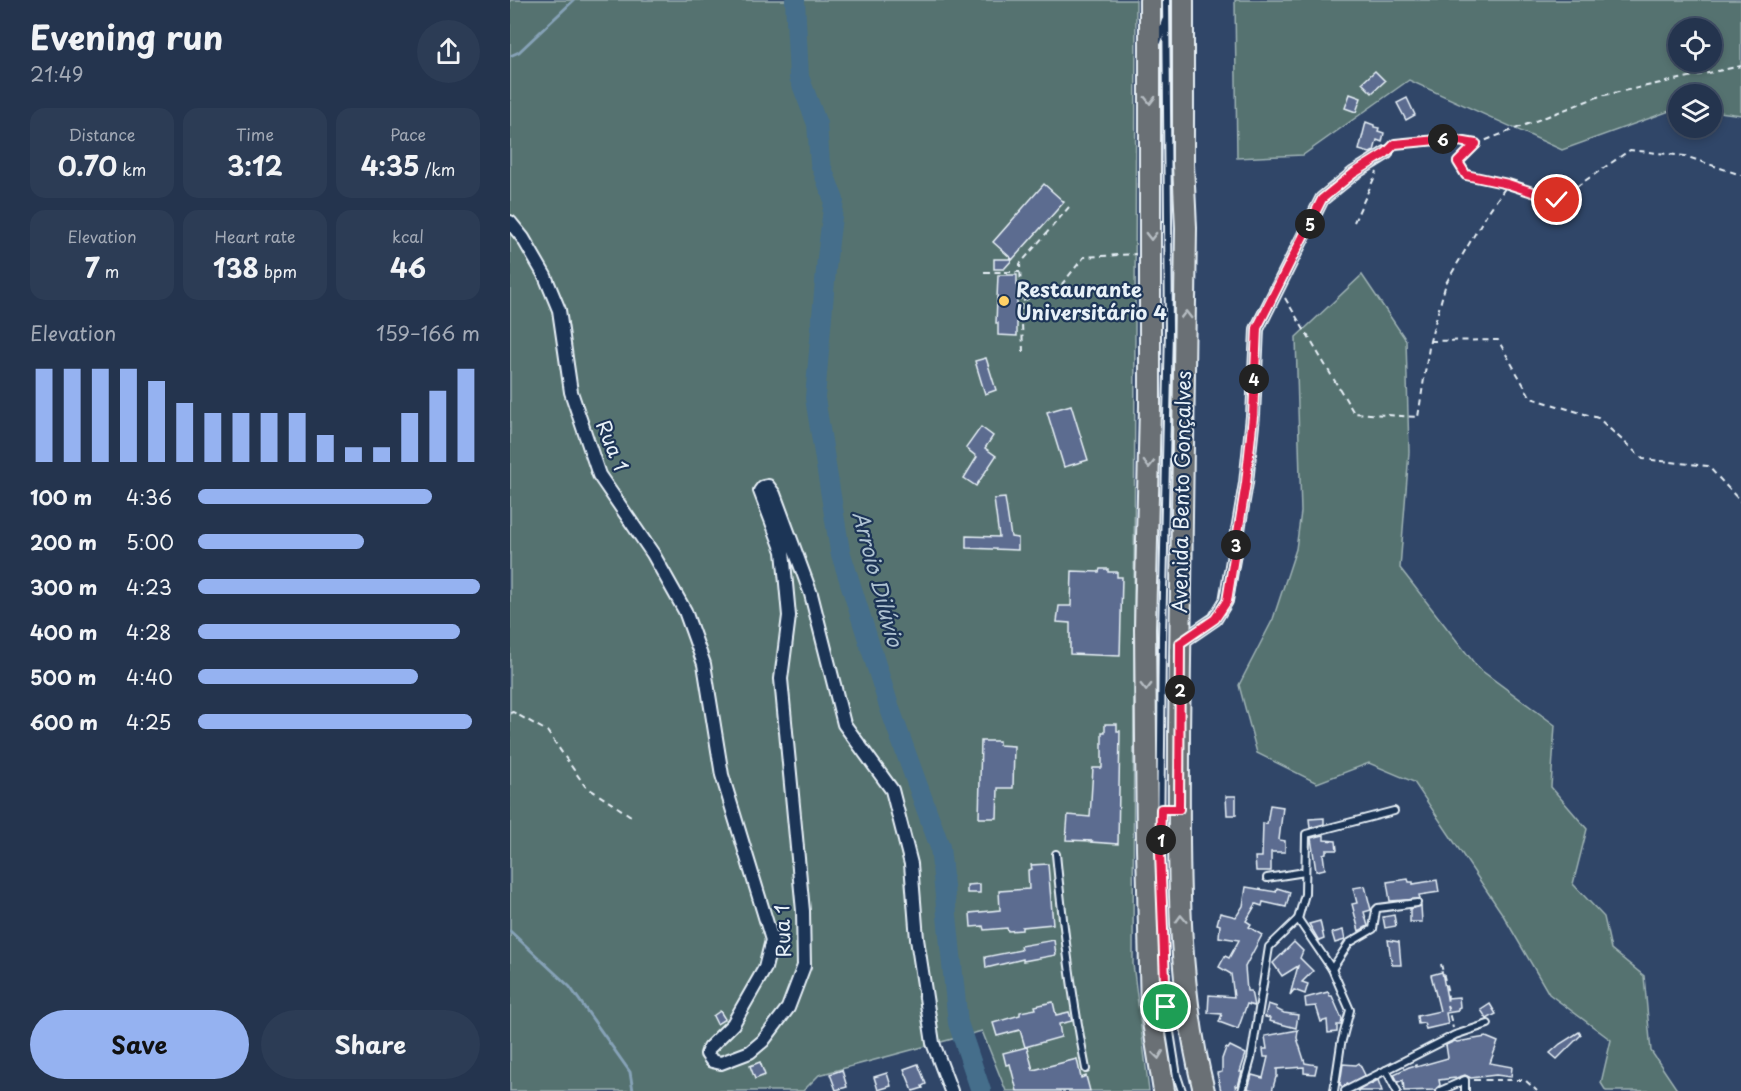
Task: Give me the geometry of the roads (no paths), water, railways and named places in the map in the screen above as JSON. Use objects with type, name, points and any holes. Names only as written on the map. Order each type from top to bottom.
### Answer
[{"type":"main road","name":"Avenida Bento Gonçalves","points":[[1150,0],[1150,406],[1145,628],[1147,839],[1151,1009],[1164,1091]]},
{"type":"main road","name":"Avenida Bento Gonçalves","points":[[1183,0],[1183,164],[1186,239],[1180,643],[1170,809],[1183,970],[1194,1053],[1204,1091]]},
{"type":"street","points":[[1180,643],[1215,619],[1227,601],[1246,483],[1253,416],[1257,328],[1322,199],[1354,173],[1386,153]]},
{"type":"street","name":"Rua 1","points":[[510,222],[523,238],[545,276],[559,309],[572,392],[599,475],[653,554],[685,611],[704,664],[722,775],[772,940],[765,968],[733,1024],[707,1051],[708,1057],[721,1063],[750,1052],[763,1041],[788,1008],[804,966],[803,911],[781,679],[789,616],[783,550],[760,491],[763,487],[768,486],[774,494],[811,594],[844,724],[892,790],[911,864],[917,939],[933,1043],[949,1090]]},
{"type":"lane","points":[[1166,0],[1169,330],[1162,636],[1170,809],[1160,852],[1166,1007],[1182,1091]]},
{"type":"lane","points":[[1150,68],[1171,0]]},
{"type":"lane","points":[[1242,1091],[1258,1022],[1269,947],[1298,919],[1305,894],[1306,834],[1394,811]]},
{"type":"lane","points":[[1056,854],[1062,920],[1086,1069]]},
{"type":"lane","points":[[1267,878],[1305,872]]},
{"type":"lane","points":[[1332,969],[1349,943],[1372,929],[1378,908],[1417,903]]},
{"type":"lane","points":[[1298,919],[1332,969],[1350,1010],[1341,1044],[1334,1091]]},
{"type":"lane","points":[[1345,1091],[1455,1035],[1488,1024]]},
{"type":"lane","points":[[1386,1070],[1397,1091]]},
{"type":"lane","points":[[1440,1091],[1465,1080],[1465,1091]]},
{"type":"waterway","points":[[510,56],[519,52],[574,0]]},
{"type":"waterway","name":"Arroio Dilúvio","points":[[795,0],[799,77],[817,124],[820,163],[834,200],[815,398],[840,551],[890,709],[940,847],[958,1023],[981,1091]]},
{"type":"waterway","points":[[510,931],[570,987],[630,1072],[633,1091]]},
{"type":"place","name":"Restaurante Universitário 4","points":[[1004,301]]}]
